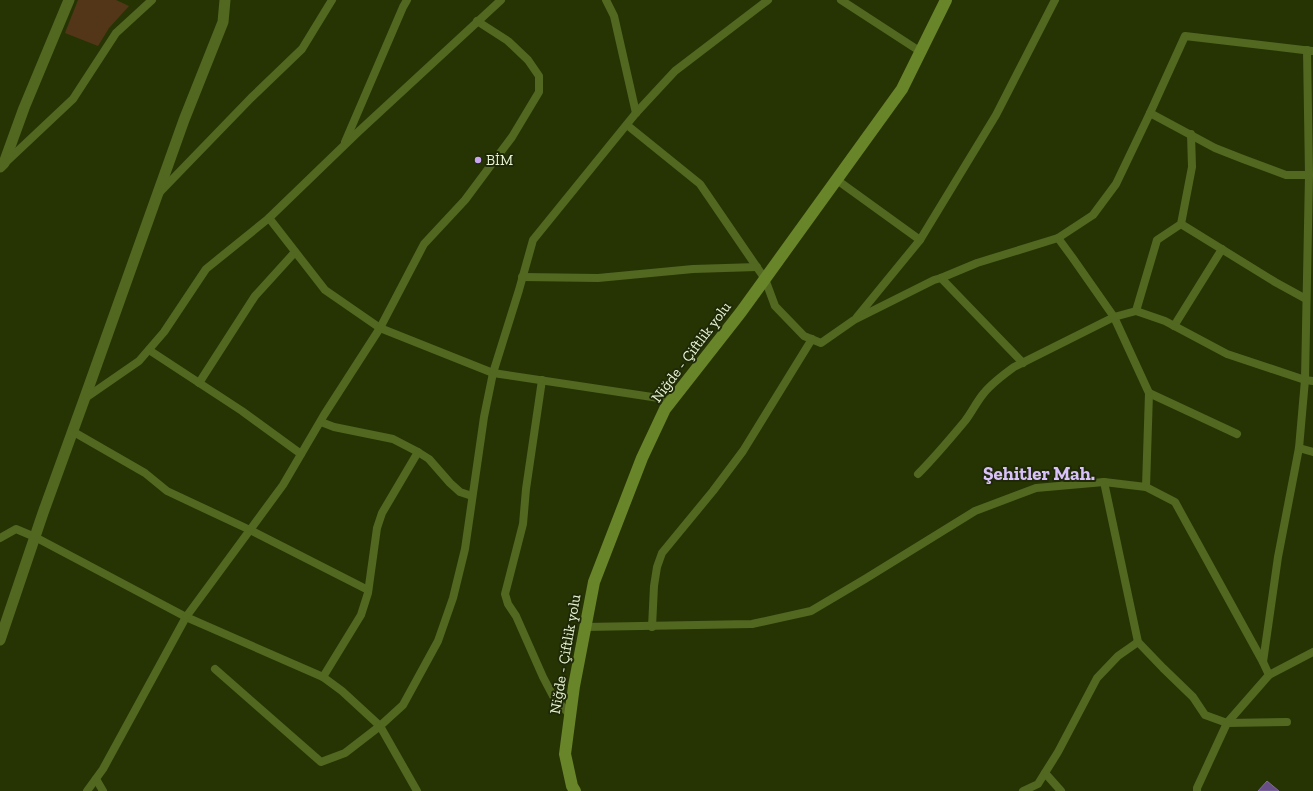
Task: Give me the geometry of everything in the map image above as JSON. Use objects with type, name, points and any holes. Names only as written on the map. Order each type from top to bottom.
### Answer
[{"type":"main road","name":"Niğde - Çiftlik yolu","points":[[575,791],[572,786],[565,754],[574,686],[594,582],[642,458],[665,409],[741,312],[902,89],[946,0]]},
{"type":"street","points":[[2,165],[69,0]]},
{"type":"street","points":[[2,165],[73,99],[116,33],[152,0]]},
{"type":"street","points":[[0,640],[72,431],[184,120],[223,22],[225,0]]},
{"type":"street","points":[[157,195],[251,98],[302,49],[332,0]]},
{"type":"street","points":[[344,145],[407,0]]},
{"type":"street","points":[[84,400],[139,361],[164,332],[206,269],[268,218],[344,145],[501,0]]},
{"type":"street","points":[[606,0],[614,16],[636,113]]},
{"type":"street","points":[[215,669],[321,762],[345,753],[403,706],[438,641],[453,598],[465,549],[484,417],[493,373],[532,240],[636,113],[676,71],[768,0]]},
{"type":"street","points":[[841,0],[921,52]]},
{"type":"street","points":[[854,320],[920,240],[996,115],[1055,0]]},
{"type":"street","points":[[87,791],[103,769],[186,617],[283,485],[380,328],[424,244],[465,200],[512,137],[539,92],[539,76],[528,60],[508,41],[478,21]]},
{"type":"street","points":[[627,125],[700,184],[765,279],[775,306],[804,336],[821,343],[854,320],[934,280],[977,263],[1058,238],[1093,215],[1116,184],[1185,36],[1310,51],[1310,268],[1306,299],[1309,381],[1299,448],[1278,557],[1263,662]]},
{"type":"street","points":[[1150,113],[1229,154],[1286,175],[1310,175]]},
{"type":"street","points":[[1136,311],[1157,240],[1181,224],[1192,167],[1190,134]]},
{"type":"street","points":[[837,180],[920,240]]},
{"type":"street","points":[[268,218],[325,290],[380,328],[493,373],[672,400]]},
{"type":"street","points":[[1181,224],[1275,282],[1306,299]]},
{"type":"street","points":[[1058,238],[1114,317],[1149,393],[1146,487]]},
{"type":"street","points":[[1174,326],[1222,249]]},
{"type":"street","points":[[199,383],[254,296],[295,252]]},
{"type":"street","points":[[522,277],[598,278],[693,269],[757,267]]},
{"type":"street","points":[[941,278],[1023,363]]},
{"type":"street","points":[[918,474],[938,454],[966,420],[983,393],[1006,373],[1114,317],[1136,311],[1174,326],[1226,354],[1309,381]]},
{"type":"street","points":[[652,627],[656,567],[662,553],[713,491],[743,450],[812,339]]},
{"type":"street","points":[[149,350],[242,411],[301,454]]},
{"type":"street","points":[[542,380],[526,490],[523,524],[505,594],[508,604],[516,616],[553,696],[570,716]]},
{"type":"street","points":[[1149,393],[1237,434]]},
{"type":"street","points":[[321,422],[334,428],[393,439],[429,458],[450,483],[460,492],[472,496]]},
{"type":"street","points":[[72,431],[145,473],[167,491],[250,530],[368,590]]},
{"type":"street","points":[[1299,448],[1313,452]]},
{"type":"street","points":[[323,677],[361,614],[368,590],[377,528],[382,513],[418,452]]},
{"type":"street","points":[[1104,482],[1138,642],[1193,697],[1205,715],[1227,723],[1287,722]]},
{"type":"street","points":[[585,628],[752,624],[811,610],[872,575],[975,512],[1036,488],[1104,482],[1146,487],[1175,502],[1269,675]]},
{"type":"street","points":[[0,538],[16,529],[35,537],[186,617],[323,677],[342,691],[380,726],[417,791]]},
{"type":"street","points":[[1023,791],[1038,784],[1058,752],[1097,678],[1118,656],[1138,642]]},
{"type":"street","points":[[1197,791],[1197,788],[1227,723],[1269,675],[1313,652]]},
{"type":"street","points":[[1045,773],[1061,791]]},
{"type":"street","points":[[566,791],[570,778]]},
{"type":"street","points":[[96,779],[103,791]]},
{"type":"shaded area","points":[[78,0],[116,0],[129,6],[109,28],[98,46],[65,33]]},
{"type":"building","points":[[1267,781],[1279,791],[1258,791]]},
{"type":"place","name":"BİM","points":[[478,160]]},
{"type":"district","name":"Şehitler Mah.","points":[[1039,473]]}]
